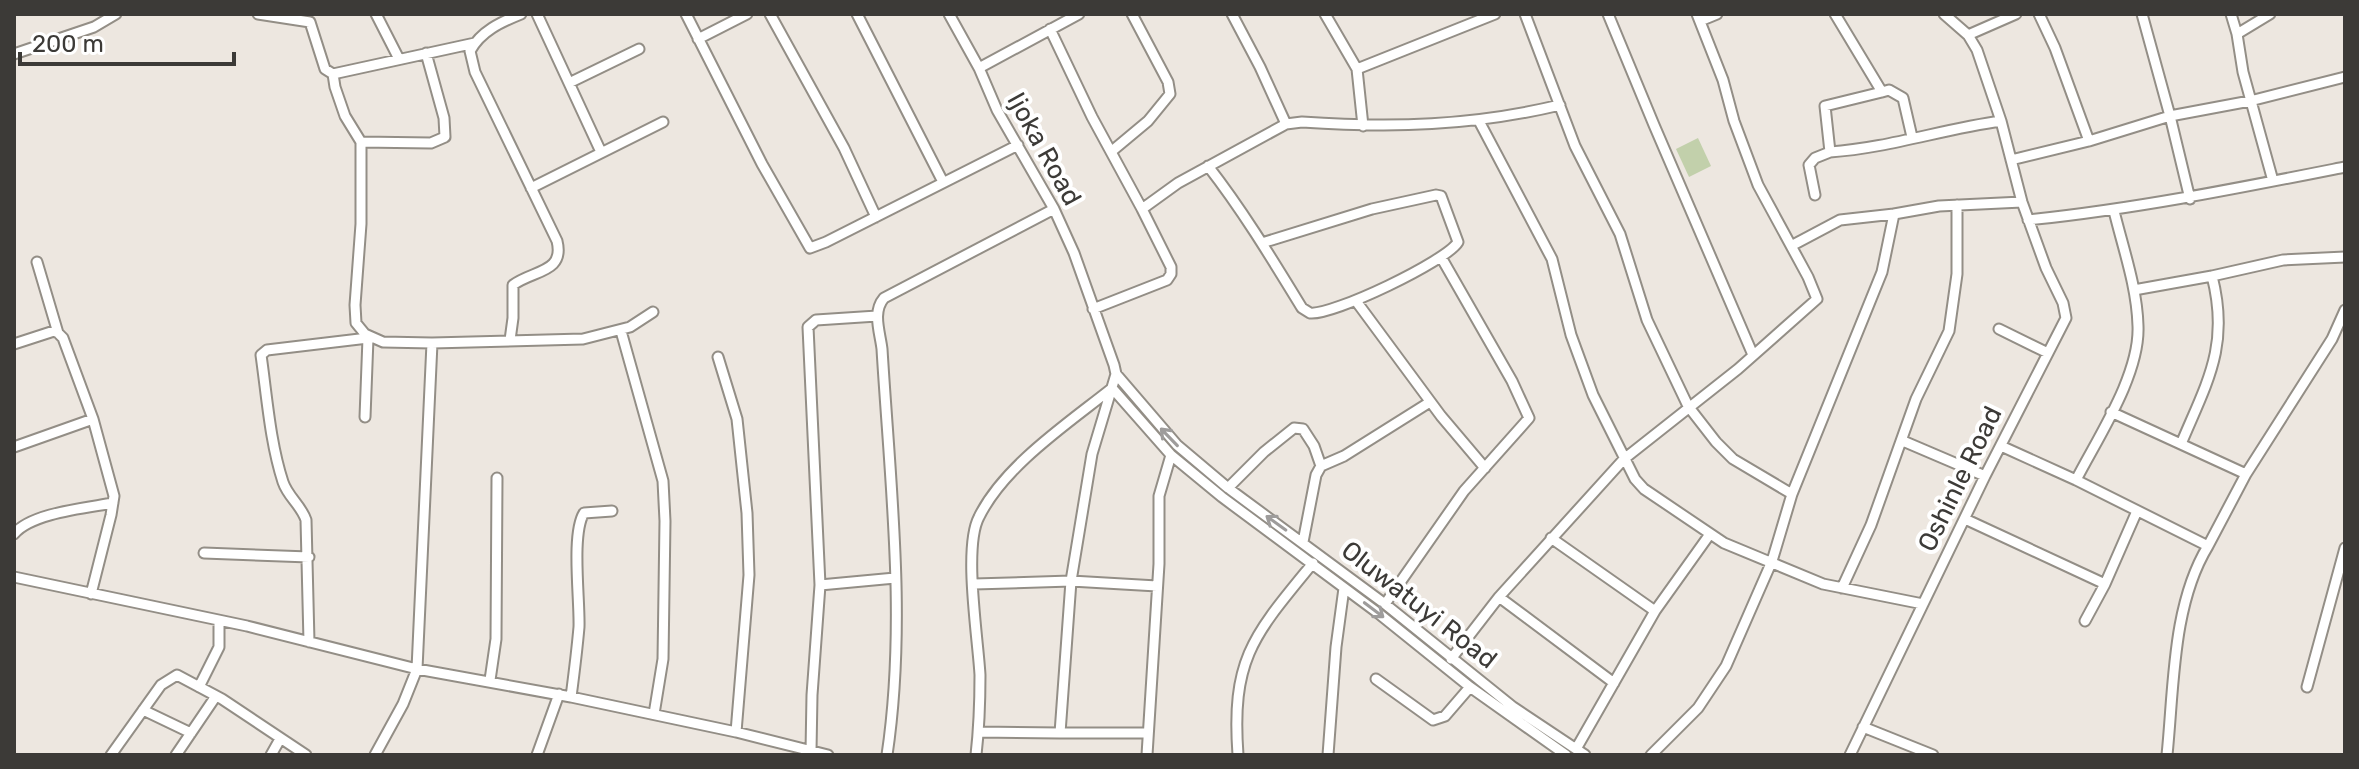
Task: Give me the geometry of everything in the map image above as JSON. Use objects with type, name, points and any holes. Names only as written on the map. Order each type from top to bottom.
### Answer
[{"type":"street","points":[[14,54],[94,27],[116,14]]},
{"type":"street","points":[[258,14],[309,18],[325,69],[333,74],[475,43]]},
{"type":"street","points":[[376,14],[399,59]]},
{"type":"street","points":[[510,340],[513,285],[554,264],[560,252],[475,72],[470,51],[491,28],[521,14]]},
{"type":"street","points":[[537,14],[601,152]]},
{"type":"street","points":[[686,14],[806,245],[813,248],[1018,145]]},
{"type":"street","points":[[698,39],[747,14]]},
{"type":"street","points":[[770,14],[844,148],[876,217]]},
{"type":"street","points":[[857,14],[943,182]]},
{"type":"street","name":"Ijoka Road","points":[[949,14],[979,68],[997,110],[1054,209],[1074,253],[1116,374]]},
{"type":"street","points":[[979,68],[1079,14]]},
{"type":"street","points":[[1112,151],[1148,121],[1170,94],[1168,82],[1132,14]]},
{"type":"street","points":[[1232,14],[1286,124]]},
{"type":"street","points":[[1325,14],[1357,69],[1363,126]]},
{"type":"street","points":[[1357,69],[1495,14]]},
{"type":"street","points":[[1525,14],[1575,146],[1620,234],[1647,320],[1688,406],[1733,459],[1792,494]]},
{"type":"street","points":[[1608,14],[1753,355]]},
{"type":"street","points":[[1451,659],[1499,597],[1624,459],[1817,299],[1753,173],[1699,18],[1717,14]]},
{"type":"street","points":[[1835,14],[1882,92]]},
{"type":"street","points":[[1944,14],[1968,35],[2016,14]]},
{"type":"street","points":[[2039,14],[2055,48],[2089,141]]},
{"type":"street","points":[[2142,14],[2190,199]]},
{"type":"street","points":[[2231,14],[2250,101],[2273,181]]},
{"type":"street","points":[[2237,34],[2270,14]]},
{"type":"street","points":[[1050,29],[1171,267],[1167,280],[1093,309]]},
{"type":"street","name":"Oshinle Road","points":[[1850,755],[1985,476],[2066,318],[2028,220],[2001,121],[1977,50],[1968,35]]},
{"type":"street","points":[[569,83],[639,49]]},
{"type":"street","points":[[361,142],[431,143],[445,137],[444,118],[426,53]]},
{"type":"street","points":[[333,74],[345,116],[361,142],[361,224],[355,305],[356,323],[366,336],[365,417]]},
{"type":"street","points":[[2011,160],[2089,141],[2170,116],[2250,101],[2345,77]]},
{"type":"street","points":[[1830,152],[1825,106],[1889,90],[1903,98],[1912,137]]},
{"type":"street","points":[[1142,209],[1178,183],[1286,124],[1425,126],[1479,121],[1560,105]]},
{"type":"street","points":[[1479,121],[1552,259],[1571,335],[1593,395],[1624,459],[1644,489],[1710,534],[1823,584],[1923,604]]},
{"type":"street","points":[[1815,195],[1809,165],[1815,158],[1830,152],[1857,150],[2001,121]]},
{"type":"street","points":[[531,188],[663,122]]},
{"type":"street","points":[[1208,166],[1244,212],[1262,243],[1302,308],[1310,313],[1317,314],[1356,301],[1441,257],[1458,242],[1441,196],[1436,195],[1372,209],[1262,243]]},
{"type":"street","points":[[2028,220],[2190,199],[2345,167]]},
{"type":"street","points":[[1791,246],[1840,220],[1957,205],[2022,202]]},
{"type":"street","points":[[1842,588],[1871,525],[1916,399],[1949,331],[1957,274],[1957,205]]},
{"type":"street","points":[[887,755],[895,667],[895,578],[882,349],[877,316],[879,304],[884,298],[1054,209]]},
{"type":"street","points":[[2076,480],[2134,359],[2138,327],[2134,290],[2114,211]]},
{"type":"street","points":[[1651,755],[1680,728],[1726,666],[1772,561],[1792,494],[1882,272],[1894,214]]},
{"type":"street","points":[[1385,604],[1464,491],[1526,423],[1528,412],[1441,257]]},
{"type":"street","points":[[2134,290],[2283,260],[2345,257]]},
{"type":"street","points":[[37,262],[58,333],[63,338],[93,419],[114,496],[91,594]]},
{"type":"street","points":[[2181,444],[2216,360],[2220,325],[2212,276]]},
{"type":"street","points":[[1356,301],[1430,402],[1485,468]]},
{"type":"street","points":[[2167,755],[2182,613],[2190,583],[2246,474],[2332,339],[2345,310]]},
{"type":"street","points":[[309,642],[306,520],[304,512],[284,486],[277,462],[261,355],[267,350],[366,336],[383,342],[432,343],[583,339],[621,331],[653,312]]},
{"type":"street","points":[[811,751],[820,585],[808,327],[816,320],[877,316]]},
{"type":"street","points":[[1999,329],[2048,353]]},
{"type":"street","points":[[14,344],[54,331],[58,333]]},
{"type":"street","points":[[621,331],[663,481],[663,659],[654,714]]},
{"type":"street","points":[[432,357],[445,342]]},
{"type":"street","points":[[378,754],[417,669],[432,343]]},
{"type":"street","points":[[718,357],[737,419],[747,513],[749,575],[736,732]]},
{"type":"street","points":[[1060,733],[1071,581],[1092,454],[1116,374]]},
{"type":"street","points":[[1116,374],[1164,432],[1225,493]]},
{"type":"street","points":[[1112,388],[1171,455],[1225,493]]},
{"type":"street","points":[[976,755],[980,676],[972,536],[977,519],[987,503],[1026,460],[1112,388]]},
{"type":"street","points":[[1303,542],[1316,475],[1321,466],[1344,456],[1430,402]]},
{"type":"street","points":[[2111,412],[2246,474]]},
{"type":"street","points":[[14,447],[93,419]]},
{"type":"street","points":[[1225,493],[1264,452],[1294,428],[1303,429],[1314,446],[1321,466]]},
{"type":"street","points":[[1903,441],[1985,476]]},
{"type":"street","points":[[2001,446],[2208,546]]},
{"type":"street","points":[[1147,755],[1159,496],[1171,455]]},
{"type":"street","points":[[490,680],[496,639],[497,478]]},
{"type":"street","name":"Oluwatuyi Road","points":[[1225,493],[1303,542],[1513,707],[1580,752]]},
{"type":"street","name":"Oluwatuyi Road","points":[[1225,493],[1470,687],[1566,755]]},
{"type":"street","points":[[14,534],[21,527],[59,513],[113,503]]},
{"type":"street","points":[[571,697],[579,626],[578,535],[581,518],[584,513],[612,511]]},
{"type":"street","points":[[2085,621],[2137,511]]},
{"type":"street","points":[[1965,519],[2105,584]]},
{"type":"street","points":[[1580,752],[1655,611],[1710,534]]},
{"type":"street","points":[[1551,538],[1655,611]]},
{"type":"street","points":[[2307,687],[2345,548]]},
{"type":"street","points":[[204,553],[309,557]]},
{"type":"street","points":[[1238,755],[1236,712],[1247,654],[1264,623],[1313,563]]},
{"type":"street","points":[[14,577],[219,621],[417,669],[559,694],[828,755]]},
{"type":"street","points":[[820,585],[895,578]]},
{"type":"street","points":[[974,584],[1071,581],[1157,586]]},
{"type":"street","points":[[1328,755],[1344,588]]},
{"type":"street","points":[[1499,597],[1614,683]]},
{"type":"street","points":[[199,687],[219,647],[219,621]]},
{"type":"street","points":[[111,755],[161,685],[177,675],[216,696],[306,755]]},
{"type":"street","points":[[1376,679],[1433,720],[1445,716],[1470,687]]},
{"type":"street","points":[[541,754],[559,694]]},
{"type":"street","points":[[176,755],[216,696]]},
{"type":"street","points":[[143,710],[191,733]]},
{"type":"street","points":[[1863,727],[1933,755]]},
{"type":"street","points":[[978,732],[1147,733]]},
{"type":"street","points":[[271,755],[280,739]]},
{"type":"green space","points":[[1698,138],[1711,166],[1689,177],[1676,149]]}]
